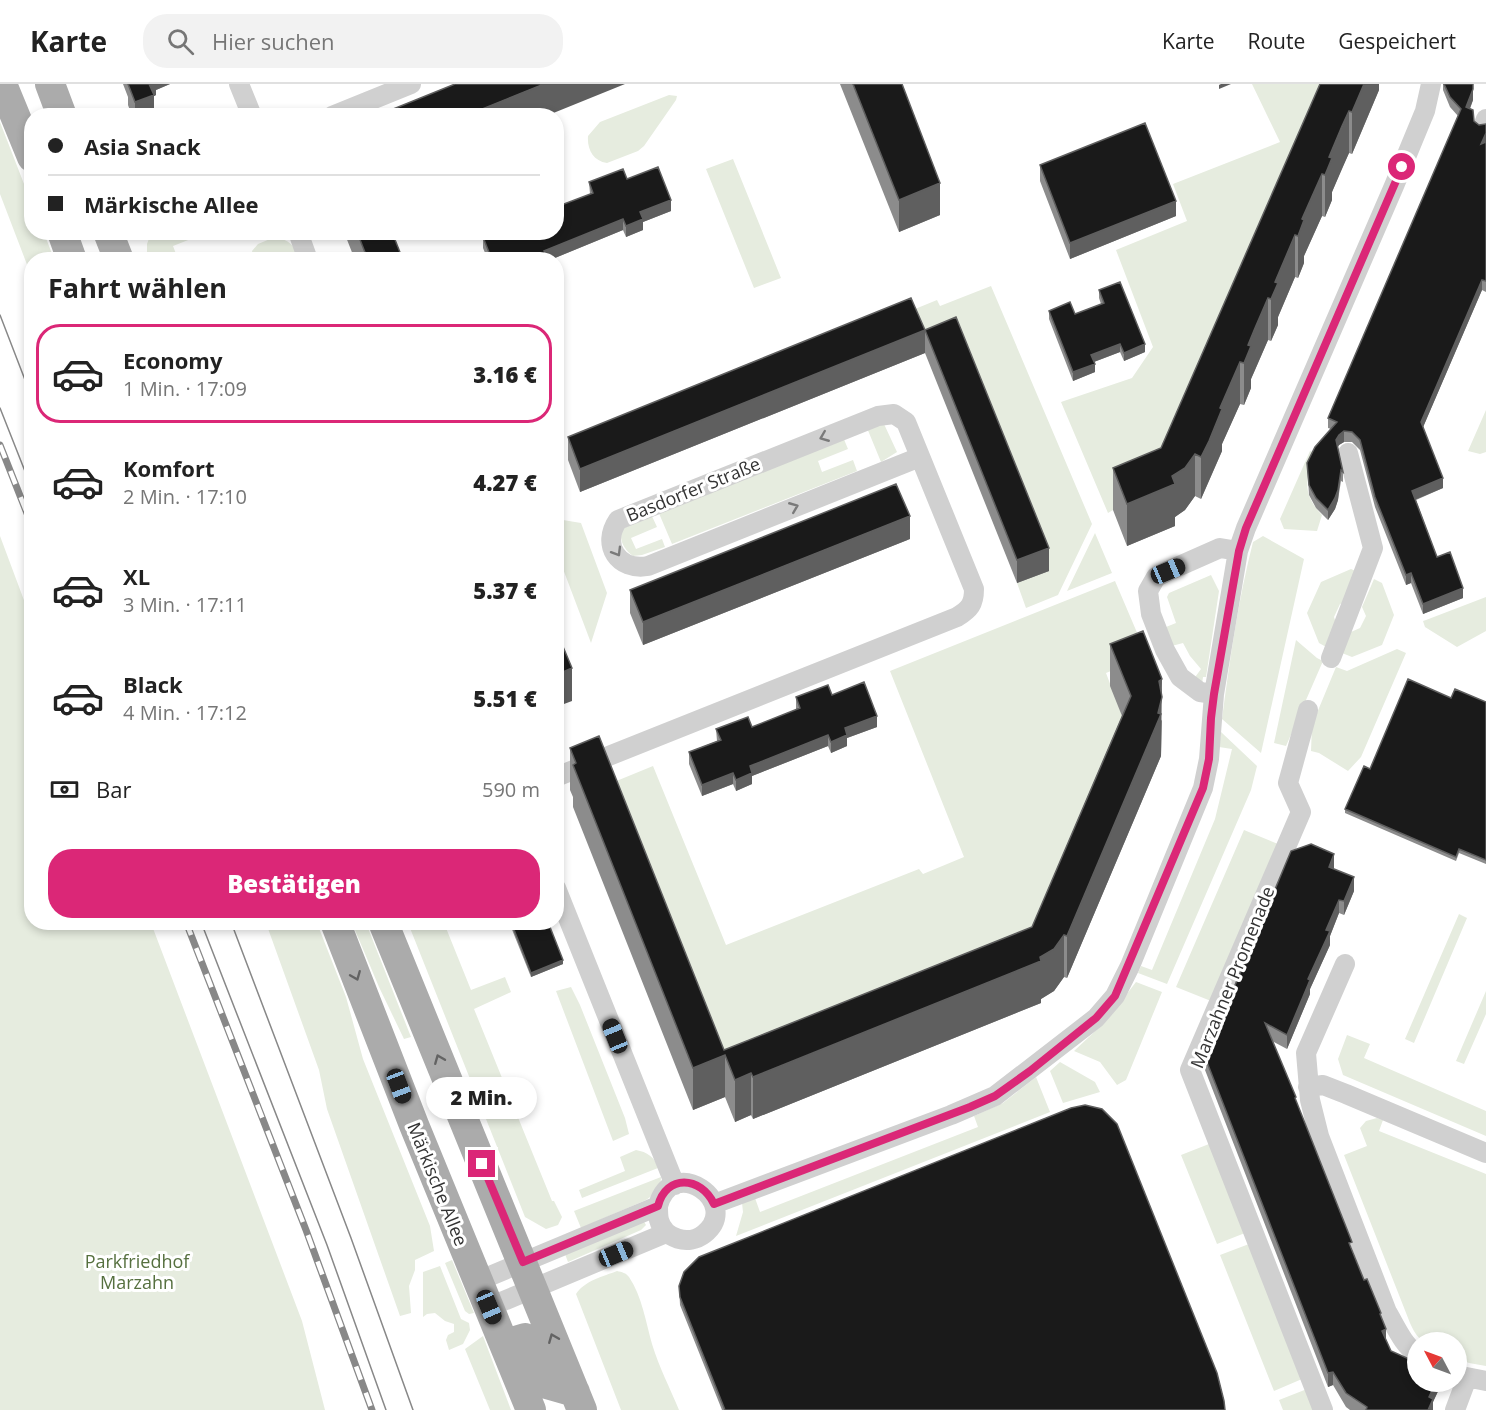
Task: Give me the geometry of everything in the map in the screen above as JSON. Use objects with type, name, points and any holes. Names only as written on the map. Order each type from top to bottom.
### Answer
[{"type":"main road","points":[[2,84],[24,138]]},
{"type":"main road","points":[[50,84],[59,108]]},
{"type":"main road","name":"Märkische Allee","points":[[338,930],[531,1410]]},
{"type":"main road","points":[[386,930],[578,1401]]},
{"type":"main road","points":[[505,1344],[525,1338],[531,1343],[547,1384],[578,1401]]},
{"type":"street","points":[[239,84],[249,108]]},
{"type":"street","points":[[352,108],[411,84]]},
{"type":"street","points":[[714,1204],[951,1115],[995,1096],[1096,1018],[1115,996],[1130,966],[1203,788],[1209,759],[1214,694],[1239,551],[1257,500],[1425,111],[1431,84]]},
{"type":"street","name":"Basdorfer Straße","points":[[564,774],[947,621],[969,609],[974,599],[974,589],[906,422],[894,414],[884,414],[618,520],[611,533],[612,548],[615,554],[626,564],[648,566],[920,457]]},
{"type":"street","points":[[1331,658],[1373,548],[1348,453]]},
{"type":"street","points":[[1214,694],[1200,692],[1180,677],[1165,650],[1151,614],[1148,591],[1156,577],[1168,571],[1221,548],[1239,551]]},
{"type":"street","name":"Marzahner Promenade","points":[[1308,710],[1288,783],[1301,812],[1190,1070],[1323,1410]]},
{"type":"street","points":[[564,908],[675,1185]]},
{"type":"street","points":[[1345,964],[1306,1053],[1308,1087],[1319,1136],[1387,1312],[1407,1344]]},
{"type":"street","points":[[1308,1087],[1323,1085],[1486,1153]]},
{"type":"street","points":[[684,1182],[703,1188],[714,1204],[713,1221],[703,1235],[694,1239],[675,1238],[666,1233],[659,1221],[658,1206],[665,1191],[684,1182]]},
{"type":"street","points":[[484,1294],[528,1276],[658,1206]]},
{"type":"street","points":[[484,1294],[528,1276],[666,1233]]},
{"type":"street","points":[[1455,1410],[1470,1378]]},
{"type":"green space","points":[[1252,84],[1339,84],[1199,404],[1113,510],[1108,513],[1061,402],[1132,378],[1153,347],[1116,250],[1187,221],[1173,184],[1280,142]]},
{"type":"green space","points":[[669,95],[677,96],[676,100],[644,146],[638,151],[607,163],[598,160],[592,154],[588,136],[600,122]]},
{"type":"green space","points":[[0,122],[24,184],[24,240],[47,240],[51,252],[24,252],[24,257],[0,194]]},
{"type":"green space","points":[[733,159],[781,278],[754,288],[706,169]]},
{"type":"green space","points":[[148,240],[188,240],[173,246],[175,252],[147,252]]},
{"type":"green space","points":[[268,240],[284,240],[296,251],[252,252],[258,244]]},
{"type":"green space","points":[[991,286],[1092,524],[1058,595],[1026,608],[1017,583],[1049,570],[925,353],[893,318],[937,300],[940,306]]},
{"type":"green space","points":[[1486,410],[1486,452],[1480,454],[1468,451]]},
{"type":"green space","points":[[884,424],[897,452],[881,462],[867,428]]},
{"type":"green space","points":[[843,437],[848,449],[818,461],[822,472],[853,460],[857,471],[672,544],[658,511]]},
{"type":"green space","points":[[1310,451],[1318,454],[1310,470],[1307,485],[1311,500],[1322,515],[1317,531],[1284,529],[1280,519]]},
{"type":"green space","points":[[651,514],[657,527],[631,538],[636,549],[662,539],[665,547],[633,556],[622,543],[622,531],[631,523]]},
{"type":"green space","points":[[564,520],[581,523],[607,593],[591,643],[564,572]]},
{"type":"green space","points":[[1095,533],[1112,573],[1067,591]]},
{"type":"green space","name":"Parkfriedhof Marzahn","points":[[0,536],[24,600],[24,930],[154,930],[302,1321],[325,1410],[0,1410]]},
{"type":"green space","points":[[1263,536],[1304,559],[1261,753],[1222,719],[1243,586],[1253,542]]},
{"type":"green space","points":[[1351,569],[1360,573],[1348,602],[1340,604],[1334,617],[1337,626],[1328,648],[1319,643],[1307,613],[1321,582]]},
{"type":"green space","points":[[1211,575],[1219,591],[1206,677],[1203,677],[1202,684],[1193,680],[1201,669],[1183,643],[1168,647],[1161,629],[1176,623],[1167,597],[1169,593]]},
{"type":"green space","points":[[1374,579],[1382,583],[1394,615],[1382,645],[1352,657],[1342,653],[1351,632],[1360,628],[1366,616],[1362,607]]},
{"type":"green space","points":[[1115,581],[1147,656],[1106,673],[1129,734],[1034,964],[724,1092],[614,782],[653,766],[726,945],[919,869],[923,874],[964,857],[890,671]]},
{"type":"green space","points":[[1486,597],[1486,631],[1457,647],[1425,627],[1423,621]]},
{"type":"green space","points":[[1296,640],[1323,661],[1286,746],[1274,743]]},
{"type":"green space","points":[[1397,649],[1406,653],[1361,757],[1348,771],[1319,753],[1311,751],[1312,725],[1336,667],[1347,671]]},
{"type":"green space","points":[[1221,732],[1257,766],[1251,790],[1167,984],[1138,973],[1141,966],[1152,970],[1215,819],[1232,749],[1219,747]]},
{"type":"green space","points":[[1244,830],[1278,844],[1211,1001],[1176,987]]},
{"type":"green space","points":[[1459,914],[1467,918],[1414,1043],[1405,1039]]},
{"type":"green space","points":[[269,930],[320,930],[346,997],[363,1059],[430,1226],[434,1251],[415,1260],[415,1270],[409,1286],[411,1313],[400,1316],[327,1109],[319,1070]]},
{"type":"green space","points":[[355,930],[369,930],[411,1037],[404,1039]]},
{"type":"green space","points":[[411,930],[447,930],[471,990],[505,977],[511,992],[474,1009],[552,1201],[562,1217],[558,1225],[546,1229],[525,1217]]},
{"type":"green space","points":[[1136,982],[1162,992],[1126,1080],[1117,1085],[1100,1062],[1074,1051],[1106,1021]]},
{"type":"green space","points":[[571,987],[625,1118],[629,1134],[613,1141],[556,991]]},
{"type":"green space","points":[[1486,991],[1486,1014],[1464,1064],[1456,1061]]},
{"type":"green space","points":[[1347,1035],[1370,1044],[1364,1058],[1486,1111],[1486,1136],[1343,1075],[1338,1059]]},
{"type":"green space","points":[[1060,1062],[1095,1082],[1100,1092],[1063,1103],[1050,1071]]},
{"type":"green space","points":[[1036,1077],[1050,1112],[736,1236],[743,1212],[742,1203],[755,1198],[760,1212],[978,1127],[974,1116],[1003,1103]]},
{"type":"green space","points":[[1377,1118],[1383,1120],[1379,1131],[1486,1174],[1486,1366],[1467,1362],[1467,1332],[1414,1332],[1344,1155],[1367,1146],[1360,1128],[1366,1121]]},
{"type":"green space","points":[[1209,1144],[1245,1233],[1217,1244],[1181,1155]]},
{"type":"green space","points":[[636,1150],[650,1156],[658,1168],[582,1198],[579,1190],[625,1171],[620,1157]]},
{"type":"green space","points":[[661,1177],[657,1190],[646,1200],[581,1228],[574,1211]]},
{"type":"green space","points":[[643,1220],[646,1225],[641,1230],[568,1262],[565,1254]]},
{"type":"green space","points":[[1249,1244],[1302,1379],[1274,1391],[1220,1255]]},
{"type":"green space","points":[[452,1260],[474,1313],[469,1314],[465,1311],[445,1263]]},
{"type":"green space","points":[[440,1266],[461,1319],[469,1323],[470,1330],[463,1344],[449,1350],[446,1340],[448,1335],[454,1332],[454,1324],[445,1321],[435,1313],[423,1317],[423,1272]]},
{"type":"green space","points":[[617,1271],[628,1276],[633,1284],[655,1353],[679,1410],[621,1410],[576,1294],[589,1282]]},
{"type":"green space","points":[[483,1336],[511,1410],[490,1410],[465,1349]]},
{"type":"green space","points":[[1307,1389],[1315,1410],[1283,1410],[1279,1400]]},
{"type":"building","points":[[128,84],[149,84],[154,95],[135,102]]},
{"type":"building","points":[[455,84],[544,84],[485,108],[396,108]]},
{"type":"building","points":[[853,84],[902,84],[940,183],[899,200]]},
{"type":"building","points":[[1320,84],[1364,84],[1352,112],[1349,111],[1342,126],[1329,157],[1332,158],[1325,175],[1322,174],[1302,219],[1304,220],[1298,236],[1295,235],[1275,282],[1278,283],[1271,299],[1268,298],[1255,328],[1244,363],[1240,362],[1220,408],[1222,409],[1209,441],[1201,457],[1195,454],[1185,468],[1172,476],[1175,484],[1127,504],[1113,468],[1161,448]]},
{"type":"building","points":[[1444,84],[1473,84],[1466,107],[1473,110],[1474,121],[1479,125],[1486,124],[1486,133],[1481,144],[1486,142],[1486,281],[1482,280],[1421,422],[1443,478],[1412,491],[1437,557],[1450,552],[1463,588],[1423,604],[1411,573],[1406,575],[1375,497],[1360,440],[1352,432],[1344,431],[1336,440],[1343,472],[1341,470],[1338,490],[1328,510],[1316,498],[1309,485],[1307,463],[1315,447],[1337,422],[1328,418],[1461,109],[1450,97]]},
{"type":"building","points":[[1145,123],[1176,201],[1070,243],[1040,165]]},
{"type":"building","points":[[658,167],[671,200],[640,212],[643,219],[626,226],[623,219],[544,252],[489,252],[484,240],[564,240],[564,204],[593,193],[589,182],[623,169],[627,179]]},
{"type":"building","points":[[360,240],[395,240],[400,252],[365,252]]},
{"type":"building","points":[[1120,282],[1145,344],[1124,353],[1120,344],[1091,355],[1095,364],[1073,372],[1049,311],[1070,302],[1075,314],[1104,303],[1099,290]]},
{"type":"building","points":[[911,298],[925,330],[580,469],[568,437]]},
{"type":"building","points":[[956,317],[1049,548],[1017,560],[925,330]]},
{"type":"building","points":[[896,484],[910,516],[643,622],[630,590]]},
{"type":"building","points":[[1143,631],[1162,679],[1159,681],[1162,697],[1158,713],[1161,714],[1067,936],[1064,935],[1054,949],[1040,957],[1041,961],[753,1077],[751,1073],[735,1080],[725,1055],[693,1068],[573,765],[576,763],[570,748],[599,736],[724,1050],[1032,927],[1131,696],[1110,644]]},
{"type":"building","points":[[564,649],[572,668],[564,672]]},
{"type":"building","points":[[1408,679],[1451,698],[1455,689],[1486,702],[1486,860],[1459,849],[1456,857],[1345,809],[1364,766],[1370,769]]},
{"type":"building","points":[[864,682],[877,716],[845,728],[847,735],[831,742],[828,735],[750,766],[752,773],[736,780],[733,773],[702,785],[689,752],[721,740],[716,729],[748,717],[752,727],[800,708],[796,697],[828,685],[832,695]]},
{"type":"building","points":[[1311,844],[1334,854],[1329,867],[1354,877],[1344,901],[1339,900],[1326,930],[1330,931],[1308,979],[1310,980],[1287,1035],[1265,1023],[1352,1242],[1349,1243],[1381,1313],[1386,1329],[1382,1331],[1391,1351],[1407,1358],[1407,1392],[1431,1392],[1429,1397],[1433,1399],[1428,1410],[1366,1410],[1367,1407],[1346,1393],[1333,1372],[1328,1373],[1205,1057],[1291,851]]},
{"type":"building","points":[[514,930],[551,930],[563,960],[531,973]]},
{"type":"building","points":[[1085,1105],[1102,1109],[1117,1124],[1217,1373],[1225,1410],[725,1410],[680,1297],[679,1286],[684,1272],[699,1257],[1071,1108]]},
{"type":"tram line","points":[[0,315],[24,377]]},
{"type":"tram line","points":[[0,408],[24,469]]},
{"type":"tram line","points":[[204,930],[327,1245],[386,1410]]},
{"type":"tram line","points":[[234,930],[351,1238],[413,1410]]},
{"type":"railway","points":[[0,445],[24,506]]},
{"type":"railway","points":[[189,930],[306,1230],[372,1410]]},
{"type":"route","points":[[482,1164],[523,1262],[658,1206],[665,1191],[675,1185],[684,1182],[703,1188],[710,1195],[714,1204],[970,1107],[995,1096],[1096,1018],[1115,996],[1130,966],[1203,788],[1209,759],[1214,694],[1239,551],[1246,528],[1402,167]]}]
